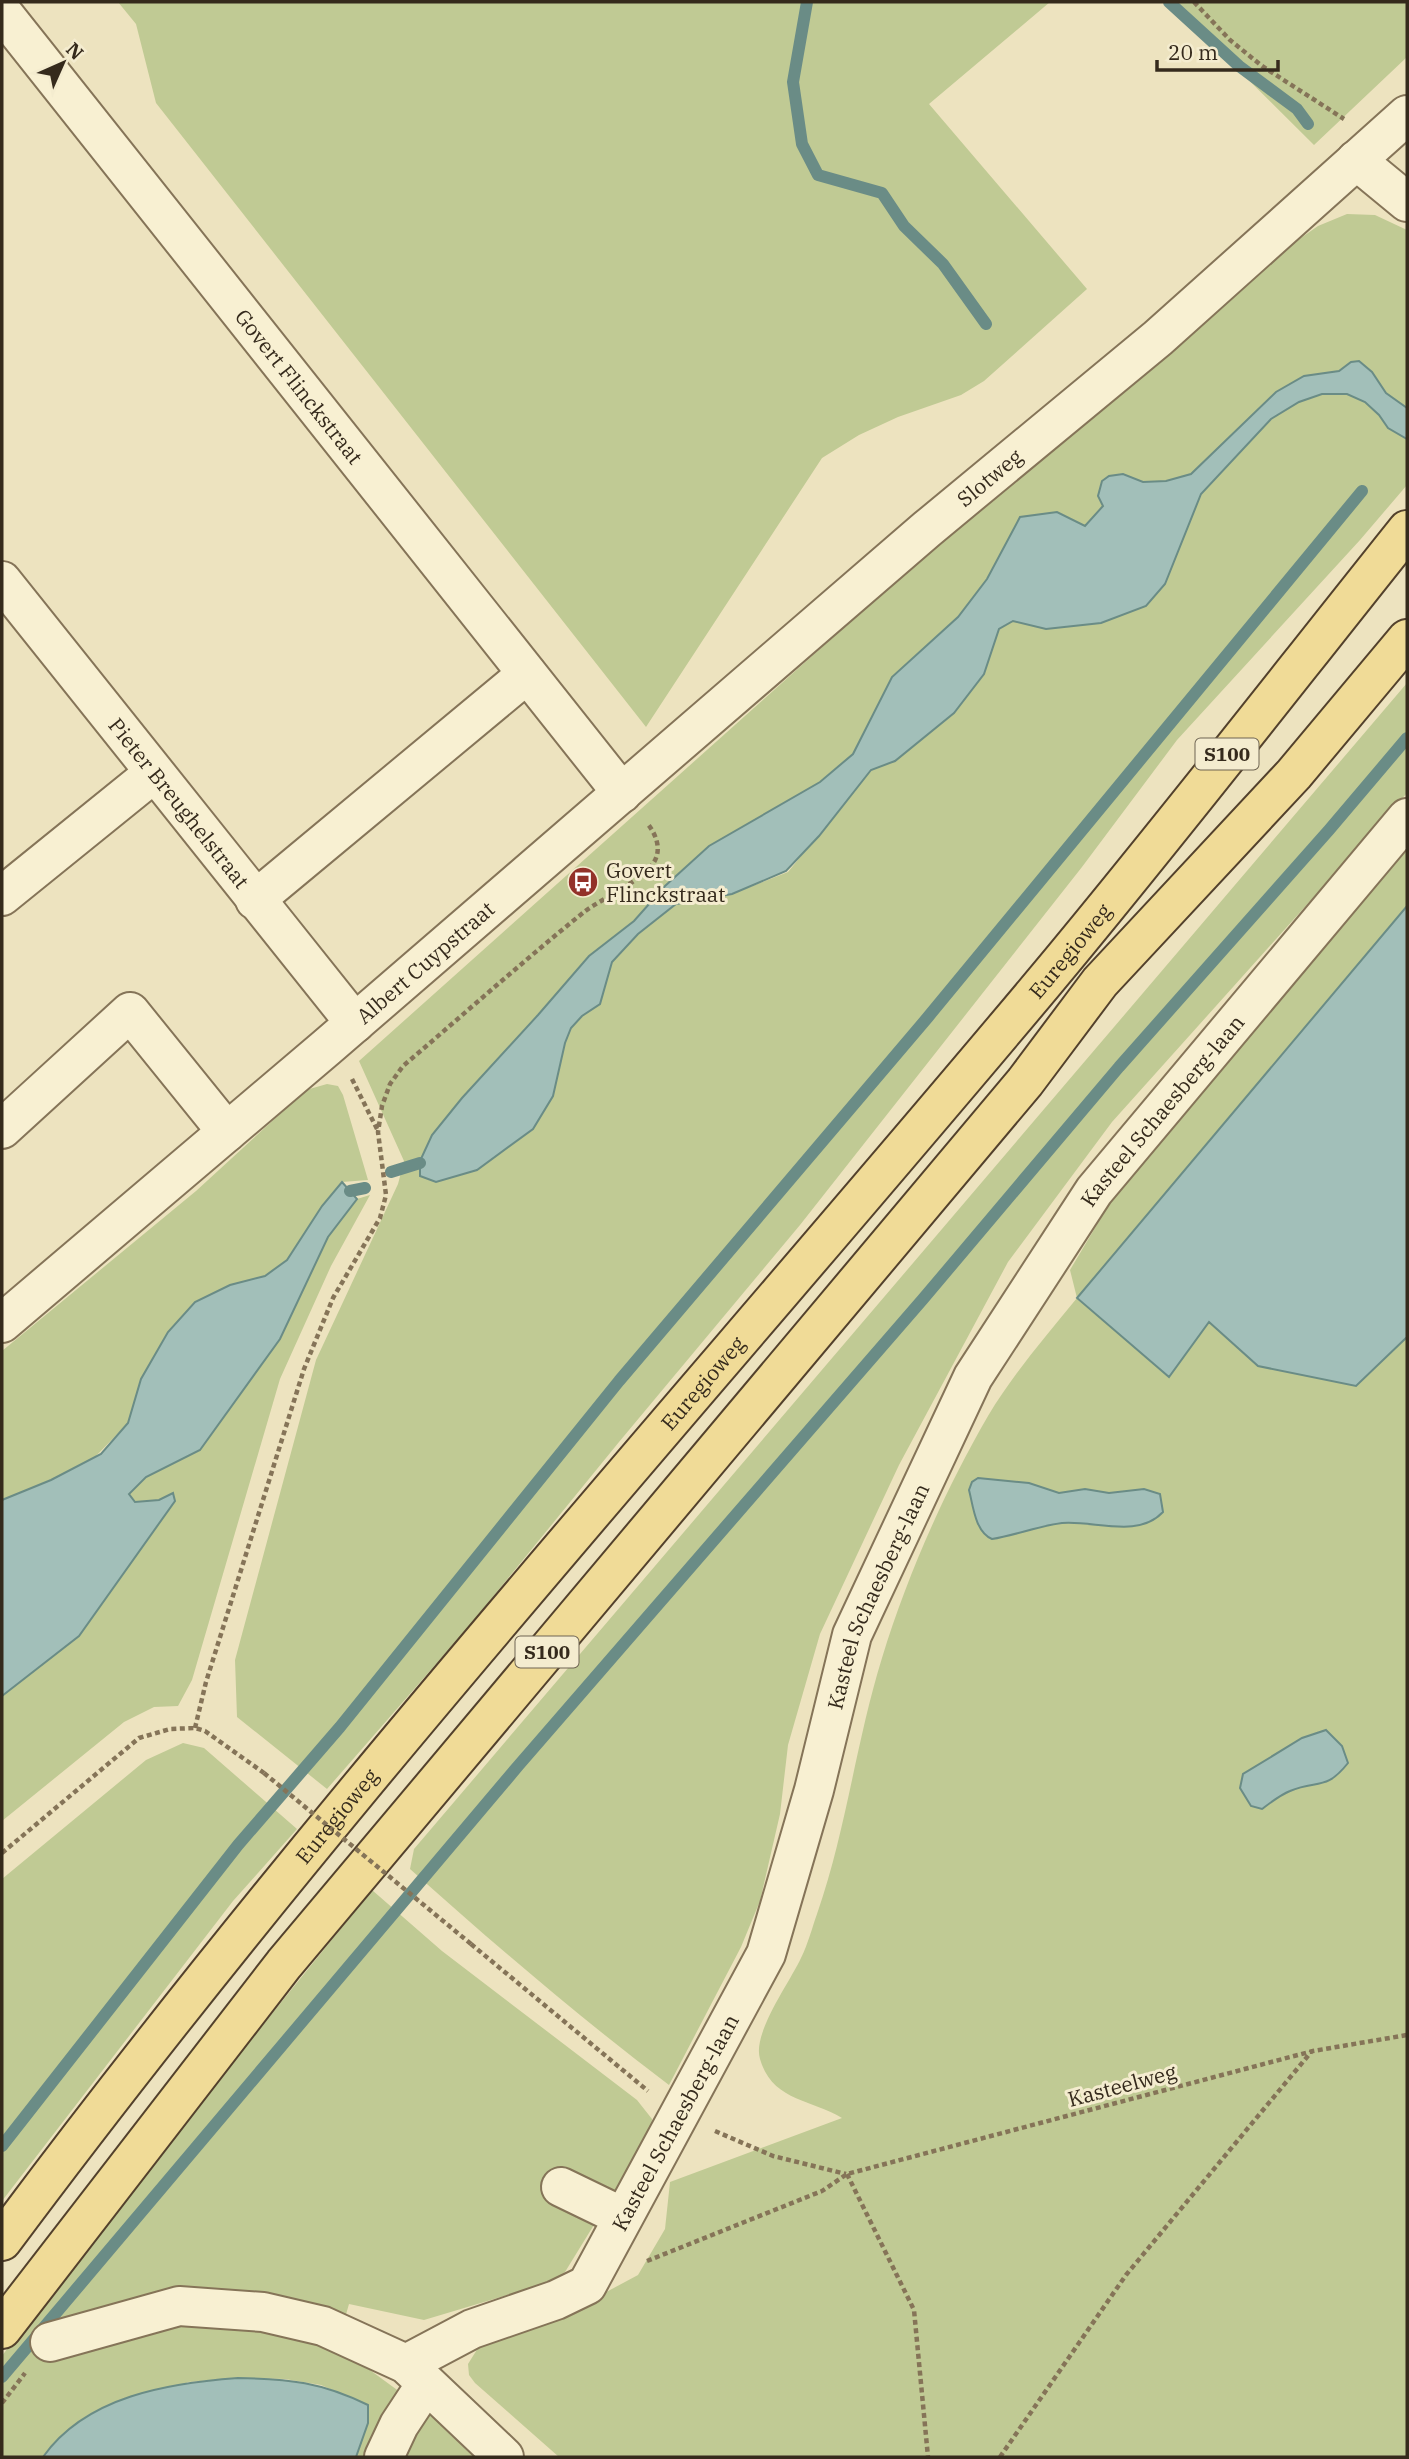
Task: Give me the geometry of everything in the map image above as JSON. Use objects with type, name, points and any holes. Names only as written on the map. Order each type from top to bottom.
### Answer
[{"type":"main road","name":"Euregioweg","points":[[2,2241],[233,1943],[425,1711],[1048,978],[1407,530]]},
{"type":"main road","name":"Euregioweg","points":[[2,2329],[284,1964],[1026,1082],[1100,982],[1294,774],[1407,639]]},
{"type":"street","name":"Govert Flinckstraat","points":[[2,12],[622,793]]},
{"type":"street","points":[[1382,138],[1407,202]]},
{"type":"street","name":"Slotweg","points":[[622,793],[917,538],[1158,338],[1382,138]]},
{"type":"street","name":"Pieter Breughelstraat","points":[[2,581],[255,900],[341,1035]]},
{"type":"street","points":[[255,900],[527,674]]},
{"type":"street","points":[[2,896],[154,773]]},
{"type":"street","name":"Albert Cuypstraat","points":[[2,1323],[622,793]]},
{"type":"street","name":"Kasteel Schaesberg-laan","points":[[587,2285],[766,1954],[814,1790],[852,1635],[973,1377],[1094,1191],[1407,818]]},
{"type":"street","points":[[2,1129],[130,1012],[227,1132]]},
{"type":"street","points":[[561,2187],[623,2217]]},
{"type":"street","points":[[384,2457],[399,2425],[416,2374],[472,2329],[556,2300],[587,2285]]},
{"type":"street","points":[[50,2343],[179,2306],[263,2312],[323,2326],[416,2374],[504,2457]]},
{"type":"path","points":[[1194,2],[1230,40],[1262,66],[1382,138]]},
{"type":"path","points":[[2,1853],[139,1738],[170,1728],[195,1728],[206,1682],[304,1369],[333,1298],[380,1218],[386,1195],[378,1132],[382,1106],[390,1084],[403,1066],[586,911],[646,872],[654,862],[657,839],[622,793]]},
{"type":"path","points":[[341,1035],[351,1079],[378,1132]]},
{"type":"path","name":"Kasteelweg","points":[[195,1728],[205,1731],[264,1773],[678,2115],[773,2156],[847,2174]]},
{"type":"path","name":"Kasteelweg","points":[[587,2285],[822,2191],[847,2174],[1313,2051],[1407,2035]]},
{"type":"path","points":[[1000,2457],[1126,2275],[1313,2051]]},
{"type":"path","points":[[847,2174],[914,2310],[928,2457]]},
{"type":"green space","points":[[118,2],[1050,2],[929,104],[1087,289],[984,381],[961,395],[898,417],[859,435],[822,458],[646,727],[156,103],[136,24]]},
{"type":"green space","points":[[1170,2],[1407,2],[1407,57],[1314,145]]},
{"type":"green space","points":[[1347,214],[1375,215],[1407,230],[1407,408],[1386,393],[1372,372],[1351,362],[1339,371],[1304,376],[1191,474],[1166,481],[1143,482],[1123,474],[1109,476],[1102,481],[1103,506],[1085,526],[1057,512],[1020,517],[987,579],[958,617],[892,677],[853,754],[820,782],[709,846],[665,886],[634,921],[589,956],[462,1098],[553,1096],[571,1028],[582,1016],[600,1004],[612,962],[638,934],[676,904],[732,894],[788,872],[871,770],[895,761],[984,674],[999,629],[1013,621],[1046,629],[1165,584],[1201,494],[1271,419],[1299,402],[1322,394],[1347,394],[1365,402],[1388,428],[1407,439],[1407,485],[1177,740],[1082,867],[800,1225],[470,1625],[327,1789],[237,1717],[235,1660],[316,1360],[398,1184],[404,1161],[359,1061],[971,514],[1132,385],[1295,242],[1318,226]]},
{"type":"green space","points":[[1407,683],[1407,793],[1112,1122],[1008,1262],[899,1465],[820,1634],[788,1745],[780,1814],[760,1901],[741,1947],[669,2085],[537,1980],[410,1869],[414,1849]]},
{"type":"green space","points":[[1407,841],[1407,906],[1078,1298],[1209,1321],[1258,1366],[1407,1336],[1407,2457],[559,2457],[475,2383],[469,2375],[468,2364],[478,2348],[493,2335],[569,2312],[638,2275],[665,2229],[670,2182],[842,2118],[783,2091],[766,2073],[759,2048],[773,2008],[808,1942],[836,1851],[882,1658],[928,1534],[972,1444],[998,1400],[1077,1298],[1070,1270],[1117,1191]]},
{"type":"green space","points":[[327,1084],[338,1086],[343,1095],[368,1180],[342,1182],[287,1260],[265,1276],[230,1285],[168,1332],[141,1379],[128,1423],[94,1458],[51,1480],[2,1500],[2,1351],[196,1191],[306,1090]]},
{"type":"green space","points":[[370,1195],[331,1266],[280,1379],[192,1680],[178,1706],[154,1707],[124,1722],[2,1821],[2,1696],[50,1658],[175,1501],[172,1494],[159,1500],[135,1502],[128,1494],[146,1477],[200,1450],[280,1339],[328,1237],[357,1199]]},
{"type":"green space","points":[[183,1743],[204,1748],[297,1829],[233,1901],[2,2201],[2,1879],[146,1760]]},
{"type":"green space","points":[[372,1890],[442,1951],[637,2100],[652,2119],[651,2132],[565,2272],[551,2282],[424,2320],[349,2304],[337,2346],[426,2411],[482,2457],[356,2457],[368,2423],[367,2405],[321,2385],[285,2379],[238,2378],[188,2382],[43,2457],[2,2457],[2,2356],[58,2278]]},
{"type":"water","points":[[1359,361],[1372,372],[1386,393],[1407,408],[1407,439],[1388,428],[1365,402],[1347,394],[1322,394],[1299,402],[1271,419],[1201,494],[1165,584],[1146,606],[1101,623],[1046,629],[1013,621],[999,629],[984,674],[954,713],[895,761],[871,770],[819,836],[786,871],[732,894],[676,904],[638,934],[612,962],[600,1004],[582,1016],[571,1028],[553,1096],[533,1129],[477,1170],[436,1182],[420,1176],[420,1161],[432,1135],[589,956],[634,921],[665,886],[709,846],[820,782],[853,754],[892,677],[958,617],[987,579],[1020,517],[1057,512],[1085,526],[1103,506],[1098,496],[1102,481],[1109,476],[1123,474],[1143,482],[1166,481],[1191,474],[1276,392],[1304,376],[1339,371],[1351,362]]},
{"type":"water","points":[[1407,906],[1407,1337],[1356,1386],[1258,1366],[1209,1322],[1169,1377],[1077,1298]]},
{"type":"water","points":[[342,1182],[357,1199],[328,1237],[280,1339],[200,1450],[146,1477],[129,1494],[135,1502],[159,1500],[173,1493],[175,1501],[79,1636],[2,1696],[2,1500],[51,1480],[101,1454],[128,1423],[141,1379],[168,1332],[195,1302],[230,1285],[265,1276],[287,1260],[322,1206]]},
{"type":"water","points":[[978,1478],[1029,1483],[1059,1493],[1085,1489],[1109,1493],[1144,1489],[1160,1494],[1163,1512],[1141,1525],[1128,1527],[1062,1523],[992,1539],[986,1536],[978,1524],[969,1490],[972,1482]]},
{"type":"water","points":[[1326,1730],[1342,1746],[1348,1763],[1340,1772],[1327,1781],[1286,1793],[1262,1809],[1251,1806],[1240,1788],[1243,1774],[1302,1738]]},
{"type":"water","points":[[238,2378],[305,2383],[335,2391],[368,2405],[368,2423],[356,2457],[43,2457],[61,2436],[82,2420],[131,2396],[184,2384]]},
{"type":"waterway","points":[[807,2],[793,82],[802,144],[818,175],[882,193],[904,226],[943,264],[986,324]]},
{"type":"waterway","points":[[1169,2],[1239,66],[1297,109],[1308,124]]},
{"type":"waterway","points":[[2,2146],[238,1845],[340,1727],[619,1381],[928,1017],[1362,491]]},
{"type":"waterway","points":[[2,2377],[518,1766],[923,1299],[1119,1067],[1407,738]]},
{"type":"waterway","points":[[391,1172],[420,1163]]},
{"type":"waterway","points":[[350,1191],[365,1188]]},
{"type":"place","name":"Govert Flinckstraat","points":[[583,882]]}]
